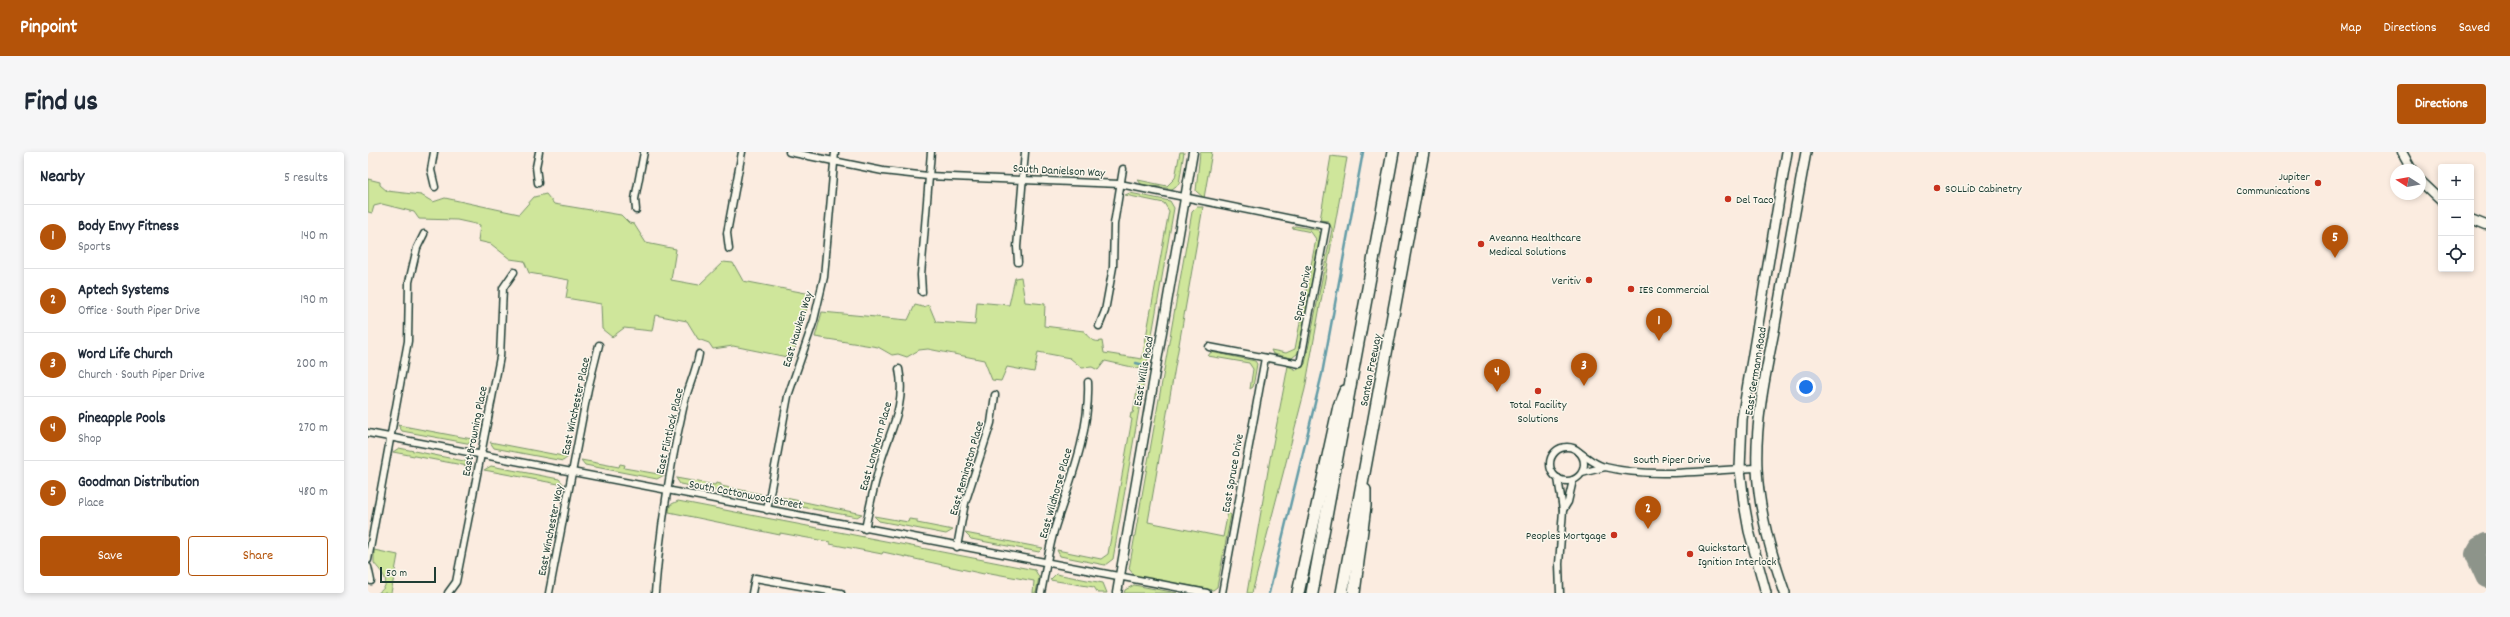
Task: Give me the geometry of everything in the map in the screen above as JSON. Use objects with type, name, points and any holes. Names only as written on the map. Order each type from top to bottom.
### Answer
[{"type":"highway","name":"Santan Freeway","points":[[1312,593],[1393,152]]},
{"type":"highway","name":"Santan Freeway","points":[[1342,593],[1423,152]]},
{"type":"highway","points":[[1298,593],[1339,406],[1354,370]]},
{"type":"highway","points":[[1354,593],[1365,506],[1365,466]]},
{"type":"main road","name":"East Germann Road","points":[[1766,593],[1749,531],[1740,469],[1746,382],[1787,152]]},
{"type":"main road","name":"East Germann Road","points":[[1785,593],[1772,558],[1757,468],[1759,426],[1764,382],[1806,152]]},
{"type":"street","points":[[434,152],[431,170],[435,187]]},
{"type":"street","points":[[538,183],[536,167],[539,152]]},
{"type":"street","points":[[636,210],[635,199],[644,152]]},
{"type":"street","points":[[729,248],[727,233],[742,152]]},
{"type":"street","name":"South Danielson Way","points":[[789,152],[833,162],[928,176],[1120,184],[1326,226]]},
{"type":"street","name":"East Hawken Way","points":[[767,510],[788,396],[814,320],[824,277],[835,152]]},
{"type":"street","points":[[922,292],[921,275],[931,152]]},
{"type":"street","points":[[1018,262],[1022,179],[1025,152]]},
{"type":"street","name":"East Willis Road","points":[[1117,593],[1193,152]]},
{"type":"street","points":[[2402,152],[2409,164]]},
{"type":"street","points":[[1099,326],[1105,311],[1113,267],[1114,224],[1123,169]]},
{"type":"street","points":[[2426,186],[2440,200]]},
{"type":"street","points":[[2474,220],[2486,225]]},
{"type":"street","name":"Spruce Drive","points":[[1265,358],[1300,364],[1326,226]]},
{"type":"street","points":[[368,560],[408,341],[409,282],[417,248],[424,234]]},
{"type":"street","name":"East Browning Place","points":[[448,593],[456,582],[500,357],[503,288],[514,272]]},
{"type":"street","name":"East Winchester Place","points":[[573,472],[599,345]]},
{"type":"street","points":[[1209,347],[1265,358]]},
{"type":"street","name":"East Flintlock Place","points":[[655,593],[659,541],[667,490],[685,402],[699,354]]},
{"type":"street","name":"East Spruce Drive","points":[[1222,593],[1265,358]]},
{"type":"street","name":"East Longhorn Place","points":[[865,528],[878,470],[896,420],[903,387],[899,369]]},
{"type":"street","name":"East Wildhorse Place","points":[[1041,593],[1056,522],[1070,488],[1078,459],[1089,402],[1088,382]]},
{"type":"street","name":"East Remington Place","points":[[956,546],[965,503],[991,423],[995,395]]},
{"type":"street","name":"South Cottonwood Street","points":[[368,433],[1207,593]]},
{"type":"street","points":[[1558,478],[1573,480],[1582,473],[1584,462],[1579,452],[1569,447],[1563,447],[1554,453],[1551,464],[1558,478],[1564,510],[1559,564],[1560,593]]},
{"type":"street","name":"South Piper Drive","points":[[1579,452],[1587,459],[1605,467],[1651,472],[1757,468]]},
{"type":"street","name":"South Piper Drive","points":[[1582,473],[1605,467]]},
{"type":"street","name":"East Winchester Way","points":[[549,593],[573,472]]},
{"type":"street","points":[[1564,510],[1568,502],[1573,480]]},
{"type":"street","points":[[368,567],[371,581]]},
{"type":"street","points":[[752,593],[755,578],[841,593]]},
{"type":"green space","points":[[1180,152],[1184,152],[1179,184],[1172,189],[1141,184],[1138,180],[1167,186],[1175,178]]},
{"type":"green space","points":[[1200,152],[1212,152],[1204,198],[1196,191]]},
{"type":"green space","points":[[1331,156],[1347,158],[1305,389],[1252,593],[1247,593],[1288,366],[1297,370],[1305,364],[1332,229],[1328,221],[1320,220]]},
{"type":"green space","points":[[368,179],[380,182],[380,185],[387,191],[421,195],[433,202],[445,198],[519,214],[534,197],[546,194],[554,204],[621,215],[629,223],[634,224],[646,243],[676,249],[671,280],[699,285],[723,262],[733,263],[743,281],[811,294],[792,358],[733,346],[713,349],[709,343],[698,339],[687,321],[655,315],[652,331],[624,328],[612,337],[602,329],[601,304],[566,298],[569,280],[529,273],[524,261],[510,259],[491,244],[478,241],[480,225],[457,220],[419,219],[414,212],[382,204],[374,206],[372,213],[368,212]]},
{"type":"green space","points":[[1130,193],[1170,201],[1174,208],[1113,559],[1105,565],[1060,556],[1057,550],[1101,559],[1108,554],[1132,419],[1130,418],[1131,413],[1133,413],[1141,369],[1105,361],[1098,370],[1092,367],[1082,368],[1070,358],[1038,352],[1034,372],[1007,367],[1001,381],[992,380],[984,360],[928,349],[919,350],[907,357],[898,354],[892,355],[878,347],[815,337],[822,312],[908,320],[915,305],[923,307],[929,305],[936,322],[975,325],[977,302],[1009,305],[1015,278],[1021,277],[1025,302],[1045,304],[1044,326],[1084,331],[1087,336],[1092,339],[1102,341],[1104,353],[1142,359],[1169,211],[1164,203],[1125,195]]},
{"type":"green space","points":[[1197,207],[1203,207],[1148,522],[1223,537],[1228,512],[1231,515],[1217,587],[1213,590],[1135,576],[1129,569],[1192,212]]},
{"type":"green space","points":[[1295,226],[1318,230],[1321,234],[1298,353],[1292,358],[1273,354],[1271,350],[1286,353],[1295,349],[1316,239],[1311,232],[1292,228]]},
{"type":"green space","points":[[1211,352],[1255,361],[1257,364],[1253,387],[1250,389],[1253,369],[1249,363],[1208,356]]},
{"type":"green space","points":[[398,425],[477,440],[472,444],[402,431]]},
{"type":"green space","points":[[490,442],[568,457],[563,461],[494,448]]},
{"type":"green space","points":[[399,448],[469,462],[473,467],[393,452]]},
{"type":"green space","points":[[581,460],[619,467],[620,464],[625,465],[624,468],[664,475],[657,479],[585,465]]},
{"type":"green space","points":[[491,466],[559,479],[564,485],[484,470]]},
{"type":"green space","points":[[676,478],[715,485],[716,483],[721,484],[721,486],[761,494],[755,498],[680,484]]},
{"type":"green space","points":[[776,496],[862,514],[857,517],[780,503]]},
{"type":"green space","points":[[678,501],[1035,570],[1039,577],[1036,593],[1033,593],[1034,581],[985,572],[984,574],[883,552],[882,554],[830,544],[830,542],[780,533],[780,535],[669,512],[670,505]]},
{"type":"green space","points":[[874,516],[908,522],[909,519],[917,520],[917,523],[953,530],[946,534],[879,521]]},
{"type":"green space","points":[[965,533],[1043,548],[1039,552],[971,539]]},
{"type":"green space","points":[[374,550],[398,555],[391,593],[378,593],[383,589],[386,581],[383,574],[374,563]]},
{"type":"green space","points":[[1056,574],[1103,583],[1107,593],[1098,593],[1094,587],[1050,580]]},
{"type":"green space","points":[[1134,585],[1177,593],[1124,593],[1125,590]]},
{"type":"waterway","points":[[1269,593],[1322,374],[1363,152]]},
{"type":"waterway","points":[[1136,363],[1144,365]]},
{"type":"taxiway","points":[[2486,543],[2479,547],[2475,554],[2486,578]]},
{"type":"place","name":"Jupiter Communications","points":[[2318,183]]},
{"type":"place","name":"SOLLiD Cabinetry","points":[[1937,188]]},
{"type":"place","name":"Del Taco","points":[[1728,199]]},
{"type":"place","name":"Aveanna Healthcare Medical Solutions","points":[[1481,244]]},
{"type":"place","name":"Goodman Distribution","points":[[2335,258]]},
{"type":"place","name":"Veritiv","points":[[1589,280]]},
{"type":"place","name":"IES Commercial","points":[[1631,289]]},
{"type":"place","name":"Body Envy Fitness","points":[[1659,341]]},
{"type":"place","name":"Word Life Church","points":[[1584,386]]},
{"type":"place","name":"Total Facility Solutions","points":[[1538,391]]},
{"type":"place","name":"Pineapple Pools","points":[[1497,392]]},
{"type":"place","name":"Aptech Systems","points":[[1648,529]]},
{"type":"place","name":"Peoples Mortgage","points":[[1614,535]]},
{"type":"place","name":"Quickstart Ignition Interlock","points":[[1690,554]]}]
